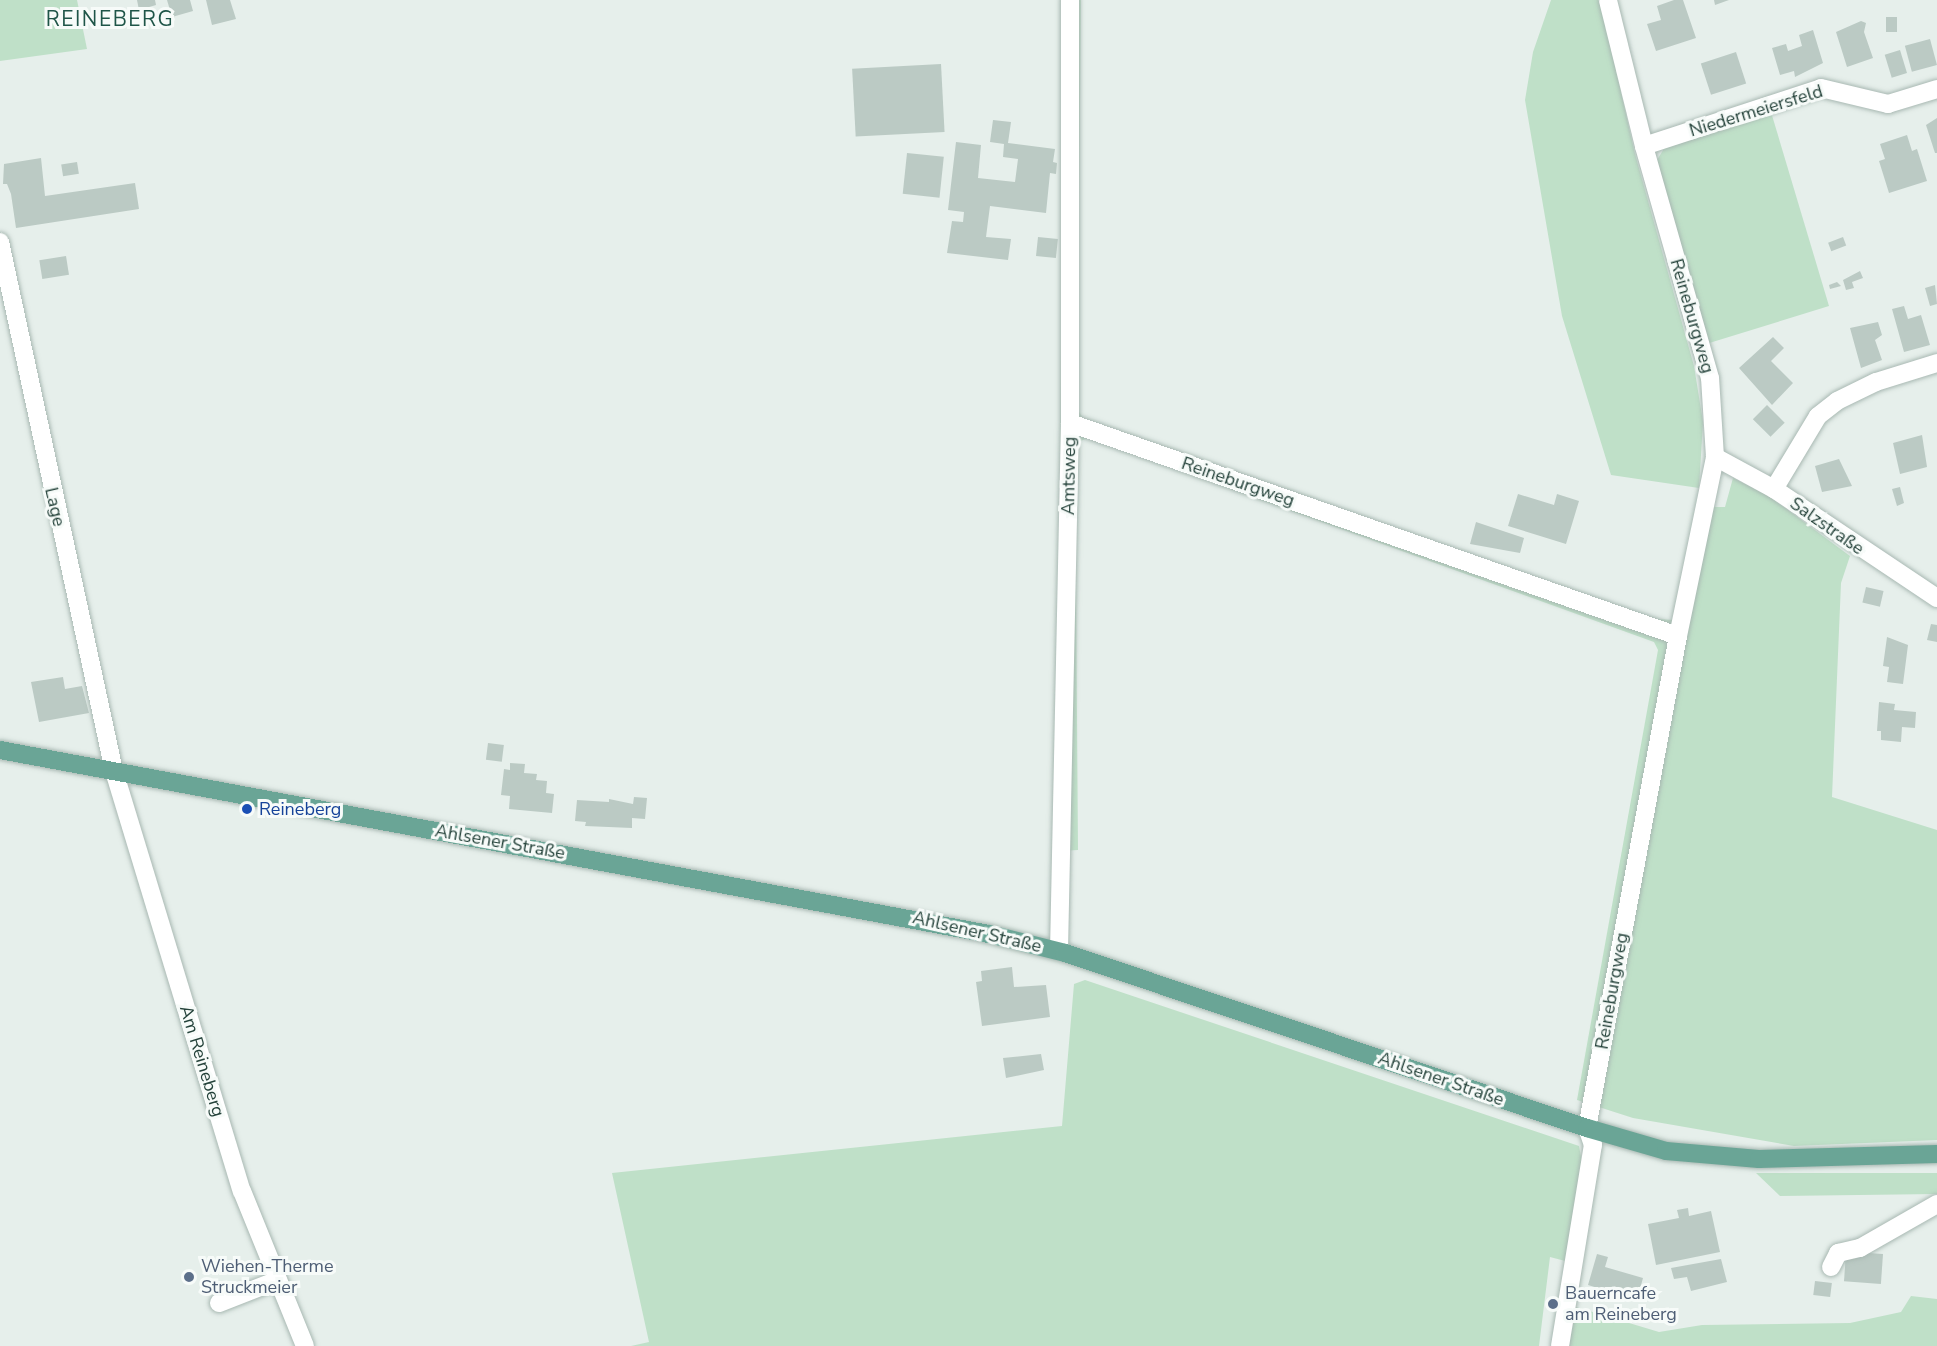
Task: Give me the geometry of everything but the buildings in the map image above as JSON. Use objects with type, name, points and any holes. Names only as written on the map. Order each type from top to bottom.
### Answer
[{"type":"main road","name":"Ahlsener Straße","points":[[0,750],[905,915],[1059,951],[1587,1128],[1666,1151],[1759,1159],[1937,1154]]},
{"type":"street","name":"Amtsweg","points":[[1059,951],[1070,423],[1070,0]]},
{"type":"street","name":"Reineburgweg","points":[[1560,1346],[1593,1145],[1587,1128],[1678,636],[1715,457],[1710,378],[1644,146],[1608,0]]},
{"type":"street","name":"Niedermeiersfeld","points":[[1644,146],[1821,88],[1888,104],[1937,89]]},
{"type":"street","name":"Lage","points":[[0,242],[114,771]]},
{"type":"street","points":[[1774,489],[1818,416],[1837,401],[1876,382],[1937,363]]},
{"type":"street","name":"Reineburgweg","points":[[1070,423],[1678,636]]},
{"type":"street","name":"Salzstraße","points":[[1715,457],[1774,489],[1937,598]]},
{"type":"street","name":"Am Reineberg","points":[[114,771],[242,1191],[305,1346]]},
{"type":"street","points":[[1831,1267],[1838,1253],[1860,1248],[1937,1204]]},
{"type":"street","points":[[219,1303],[278,1280]]},
{"type":"green space","points":[[0,0],[77,0],[87,49],[0,61]]},
{"type":"green space","points":[[1063,0],[1081,0],[1077,408],[1085,422],[1657,619],[1689,621],[1713,507],[1725,507],[1733,478],[1769,496],[1850,556],[1841,583],[1832,797],[1937,830],[1937,1140],[1794,1146],[1633,1118],[1577,1100],[1658,650],[1654,642],[1089,438],[1080,441],[1075,453],[1078,850],[1058,851]]},
{"type":"green space","points":[[1551,0],[1600,0],[1635,154],[1694,366],[1703,422],[1699,488],[1611,475],[1562,316],[1525,100],[1533,52]]},
{"type":"green space","points":[[1771,112],[1829,306],[1706,344],[1657,160],[1665,147]]},
{"type":"green space","points":[[1085,980],[1579,1146],[1582,1162],[1569,1262],[1550,1257],[1539,1346],[631,1346],[649,1342],[612,1173],[1062,1126],[1074,984]]},
{"type":"green space","points":[[1756,1173],[1937,1173],[1937,1194],[1780,1196]]},
{"type":"green space","points":[[1911,1296],[1937,1299],[1937,1346],[1569,1346],[1576,1307],[1659,1332],[1702,1325],[1850,1323],[1901,1312]]},
{"type":"place","name":"Reineberg","points":[[247,809]]},
{"type":"place","name":"Wiehen-Therme Struckmeier","points":[[189,1277]]},
{"type":"place","name":"Bauerncafe am Reineberg","points":[[1553,1304]]},
{"type":"district","name":"REINEBERG","points":[[110,19]]}]
